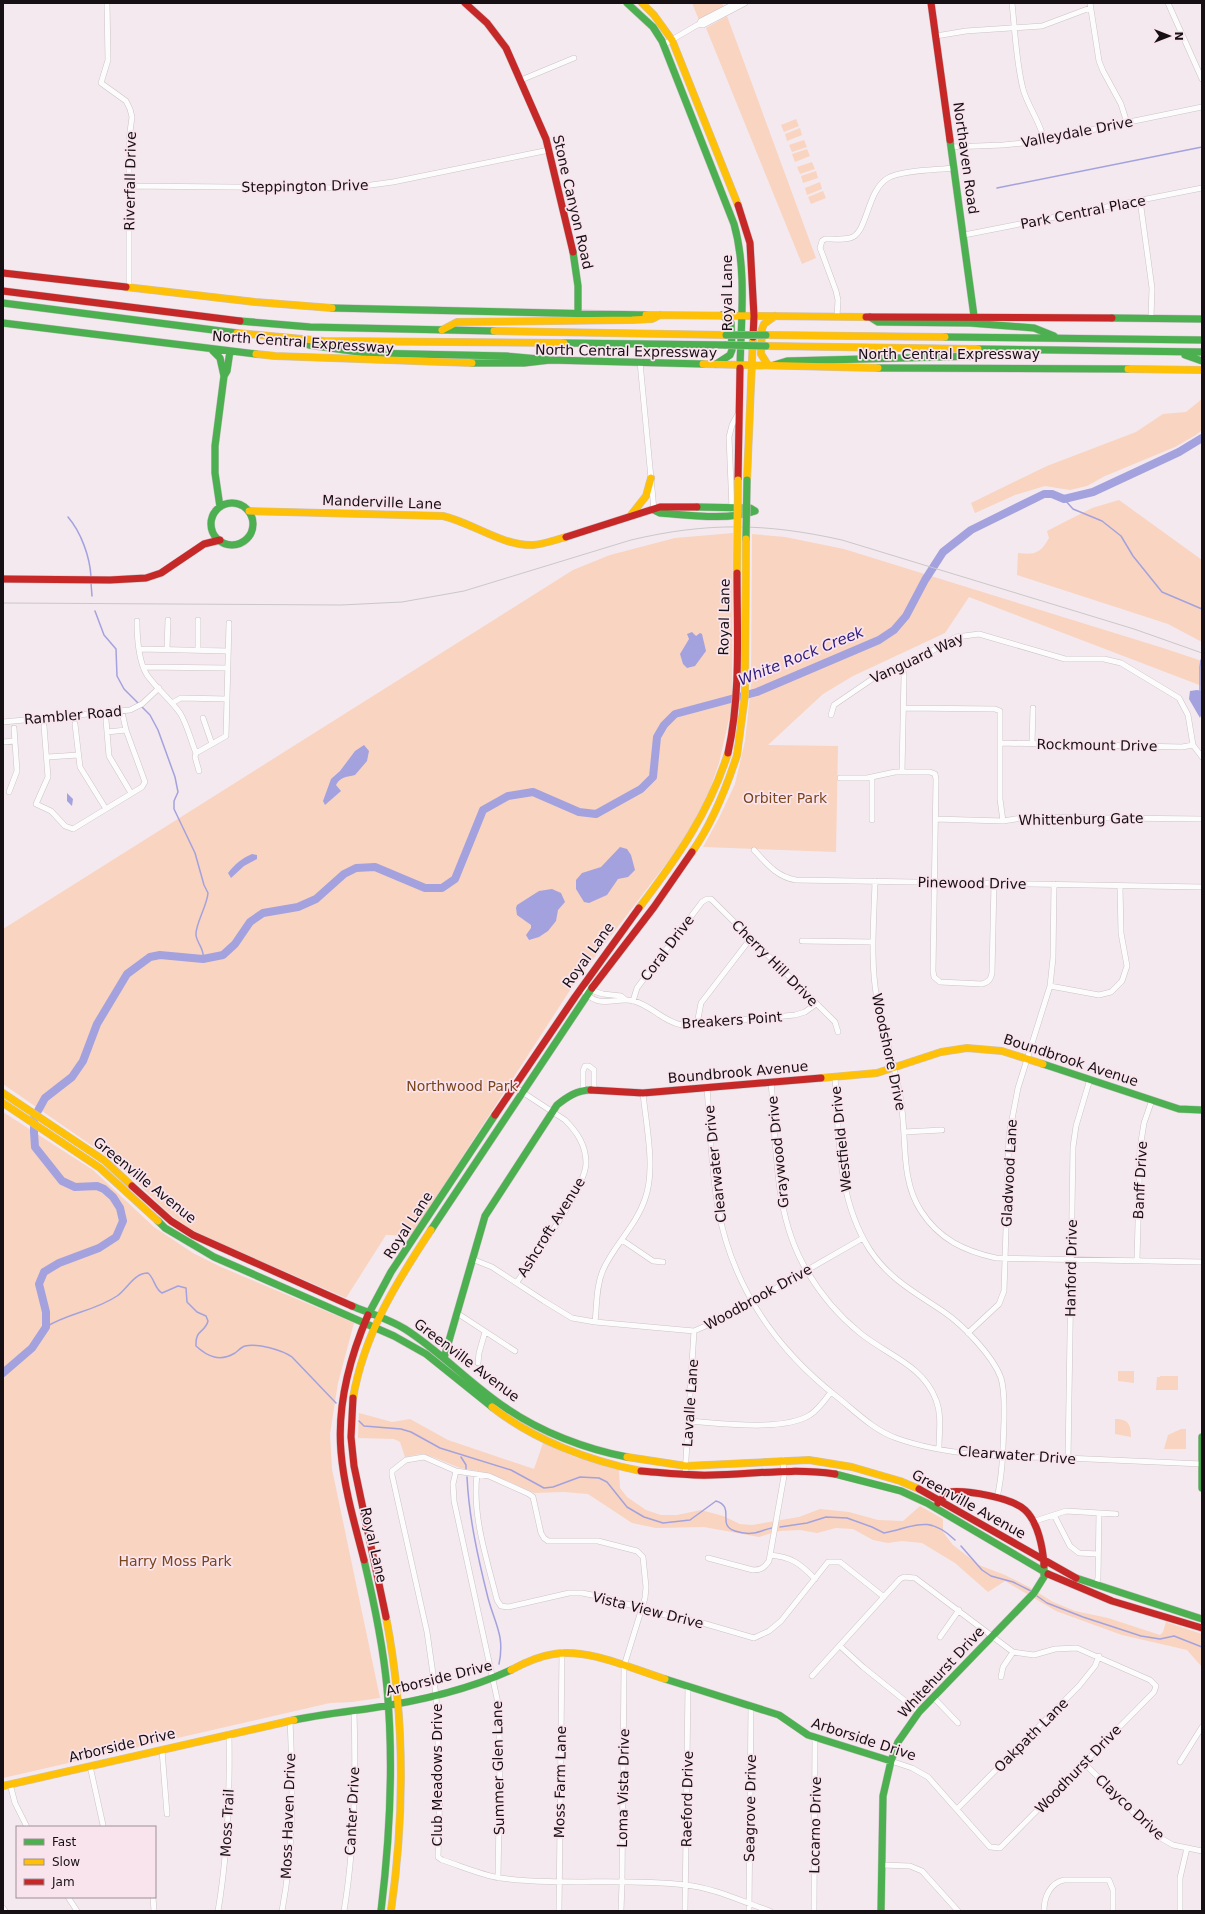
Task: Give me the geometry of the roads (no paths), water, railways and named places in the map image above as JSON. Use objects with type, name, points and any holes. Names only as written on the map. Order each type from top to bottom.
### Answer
[{"type":"main road","name":"Stone Canyon Road","points":[[465,3],[482,17],[506,48],[538,118],[549,150],[573,251],[578,286],[578,312]]},
{"type":"main road","name":"Royal Lane","points":[[381,1911],[391,1820],[392,1764],[389,1704],[378,1626],[343,1464],[341,1440],[343,1406],[350,1367],[365,1323],[403,1256],[581,986],[693,834],[704,816],[721,777],[733,730],[736,699],[740,316],[742,283],[740,247],[736,229],[664,45],[653,28],[627,3]]},
{"type":"main road","name":"Royal Lane","points":[[391,1911],[398,1856],[401,1798],[398,1702],[390,1638],[352,1458],[352,1407],[360,1363],[373,1326],[378,1317],[421,1246],[521,1091],[591,989],[682,867],[712,820],[728,785],[736,755],[745,695],[747,480],[754,316],[750,243],[746,227],[672,40],[654,15],[642,3]]},
{"type":"main road","name":"Northaven Road","points":[[932,3],[974,316]]},
{"type":"main road","points":[[695,123],[704,119]]},
{"type":"main road","points":[[724,198],[733,194]]},
{"type":"main road","points":[[3,273],[318,308],[740,316],[870,317],[878,315],[1202,319]]},
{"type":"main road","name":"North Central Expressway","points":[[3,291],[288,326],[350,329],[1202,340]]},
{"type":"main road","name":"North Central Expressway","points":[[3,303],[275,337],[324,341],[1202,352]]},
{"type":"main road","points":[[440,331],[457,322],[632,320],[652,319],[660,314]]},
{"type":"main road","points":[[714,365],[727,358],[732,350],[731,323],[722,315]]},
{"type":"main road","points":[[775,316],[764,324],[762,329],[761,354],[771,365],[787,362],[980,356],[997,350]]},
{"type":"main road","points":[[870,317],[878,322],[970,323],[1034,328],[1059,338]]},
{"type":"main road","name":"North Central Expressway","points":[[3,323],[210,349],[300,358],[424,363],[524,363],[550,360],[714,365],[1202,370]]},
{"type":"main road","points":[[275,337],[325,348],[357,351],[525,356],[550,360]]},
{"type":"main road","points":[[210,349],[220,358],[224,376],[215,446],[215,472],[220,507]]},
{"type":"main road","points":[[224,376],[227,371],[230,351]]},
{"type":"main road","points":[[1176,352],[1202,360]]},
{"type":"main road","points":[[630,516],[646,496],[651,478]]},
{"type":"main road","points":[[217,484],[230,503]]},
{"type":"main road","points":[[204,544],[212,531],[212,519],[220,507],[230,503],[241,504],[249,511],[253,522]]},
{"type":"main road","name":"Manderville Lane","points":[[249,511],[443,516],[456,519],[508,541],[531,545],[547,542],[660,507],[731,507],[750,508],[755,511],[751,514],[660,514],[654,510]]},
{"type":"main road","points":[[212,531],[220,540],[227,544],[240,543],[250,536],[253,522],[257,517],[268,511]]},
{"type":"main road","points":[[3,579],[137,580],[152,577],[204,544],[220,540]]},
{"type":"main road","points":[[704,816],[712,820]]},
{"type":"main road","name":"Boundbrook Avenue","points":[[444,1358],[485,1216],[552,1112],[563,1099],[583,1089],[594,1089],[626,1094],[878,1073],[894,1069],[940,1052],[963,1048],[989,1048],[1028,1059],[1179,1109],[1202,1110]]},
{"type":"main road","name":"Greenville Avenue","points":[[3,1093],[117,1171],[171,1221],[206,1242],[370,1313],[407,1331],[444,1358],[494,1400],[533,1423],[575,1442],[625,1457],[686,1466],[783,1460],[822,1461],[852,1467],[906,1483],[1072,1576],[1202,1619]]},
{"type":"main road","name":"Greenville Avenue","points":[[3,1103],[100,1168],[165,1228],[205,1252],[373,1326],[411,1345],[439,1365],[489,1406],[528,1431],[572,1451],[601,1461],[640,1471],[686,1475],[810,1470],[843,1475],[901,1491],[934,1507],[1044,1572],[1090,1593],[1202,1628]]},
{"type":"main road","points":[[280,1286],[284,1277]]},
{"type":"main road","points":[[489,1406],[494,1400]]},
{"type":"main road","points":[[343,1406],[352,1407]]},
{"type":"main road","points":[[528,1431],[533,1423]]},
{"type":"main road","points":[[1202,1437],[1202,1488]]},
{"type":"main road","points":[[572,1451],[575,1442]]},
{"type":"main road","name":"Whitehurst Drive","points":[[881,1911],[883,1796],[890,1761],[902,1735],[919,1712],[932,1698],[1034,1593],[1042,1581],[1044,1572],[1044,1560],[1032,1522],[1025,1510],[1020,1506],[998,1498],[953,1490],[948,1492],[934,1507]]},
{"type":"main road","name":"Arborside Drive","points":[[6,1785],[290,1720],[389,1704],[436,1694],[494,1679],[534,1659],[562,1652],[589,1655],[779,1715],[800,1731],[815,1738],[890,1761]]},
{"type":"street","name":"Riverfall Drive","points":[[108,3],[108,60],[101,83],[126,101],[132,117],[129,139],[129,287]]},
{"type":"street","points":[[664,45],[700,24],[701,21],[736,3]]},
{"type":"street","points":[[700,24],[703,26],[745,3]]},
{"type":"street","points":[[1012,3],[1023,88],[1029,104],[1042,129],[1044,140]]},
{"type":"street","points":[[1168,3],[1202,79]]},
{"type":"street","points":[[936,36],[966,31],[1042,26],[1090,5],[1103,71],[1121,104],[1127,122]]},
{"type":"street","points":[[521,80],[574,58]]},
{"type":"street","name":"Valleydale Drive","points":[[951,147],[1003,146],[1044,140],[1202,107]]},
{"type":"street","name":"Steppington Drive","points":[[129,186],[349,188],[393,182],[549,150]]},
{"type":"street","points":[[837,316],[838,300],[820,248],[822,241],[825,239],[851,238],[857,234],[874,192],[878,186],[889,177],[900,174],[954,168]]},
{"type":"street","name":"Park Central Place","points":[[964,235],[1202,188]]},
{"type":"street","points":[[1140,200],[1152,288],[1152,318]]},
{"type":"street","points":[[640,362],[654,510]]},
{"type":"street","points":[[734,514],[731,507],[729,437],[732,425],[740,411]]},
{"type":"street","points":[[167,649],[168,620]]},
{"type":"street","points":[[198,620],[198,650]]},
{"type":"street","points":[[137,621],[137,644],[140,649],[147,675],[181,714],[196,754],[195,757],[199,771]]},
{"type":"street","points":[[196,754],[226,736],[229,623]]},
{"type":"street","name":"Vanguard Way","points":[[831,715],[834,705],[878,675],[902,665],[949,641],[969,634],[990,636],[1064,659],[1113,660],[1179,698],[1188,715],[1193,745],[1202,757]]},
{"type":"street","points":[[140,649],[228,651]]},
{"type":"street","points":[[902,665],[904,676],[902,772]]},
{"type":"street","points":[[144,667],[227,668]]},
{"type":"street","name":"Rambler Road","points":[[3,722],[122,712],[130,710],[146,701],[159,688]]},
{"type":"street","points":[[172,703],[181,698],[227,699]]},
{"type":"street","points":[[904,708],[995,709],[1000,711],[1000,799],[1004,821]]},
{"type":"street","points":[[1032,744],[1033,708]]},
{"type":"street","points":[[44,726],[48,757],[48,777],[36,804],[51,811],[69,828],[73,829],[142,787],[145,782],[126,730],[122,712]]},
{"type":"street","points":[[203,718],[212,744]]},
{"type":"street","points":[[106,720],[109,756],[131,793]]},
{"type":"street","points":[[75,724],[80,768],[106,809]]},
{"type":"street","points":[[9,792],[17,771],[14,728]]},
{"type":"street","points":[[107,732],[126,730]]},
{"type":"street","points":[[3,742],[15,741]]},
{"type":"street","name":"Rockmount Drive","points":[[1001,743],[1182,747],[1193,745]]},
{"type":"street","points":[[48,757],[78,755]]},
{"type":"street","points":[[840,778],[872,777],[888,773],[902,772],[930,772],[935,774],[933,971],[934,977],[940,982],[982,984],[987,983],[991,978],[994,883]]},
{"type":"street","points":[[872,777],[872,820]]},
{"type":"street","name":"Whittenburg Gate","points":[[935,819],[1004,821],[1028,817],[1202,819]]},
{"type":"street","name":"Pinewood Drive","points":[[754,850],[775,872],[788,879],[875,882],[1202,887]]},
{"type":"street","name":"Woodshore Drive","points":[[875,882],[873,942],[877,1000],[902,1105],[907,1168],[912,1193],[921,1210],[934,1228],[963,1248],[981,1254],[1006,1258],[1202,1262]]},
{"type":"street","name":"Gladwood Lane","points":[[968,1333],[994,1310],[1003,1297],[1006,1283],[1009,1135],[1013,1111],[1050,986],[1053,958],[1054,884]]},
{"type":"street","points":[[1050,986],[1099,995],[1111,992],[1122,981],[1127,966],[1120,928],[1120,886]]},
{"type":"street","name":"Cherry Hill Drive","points":[[707,899],[715,901],[835,1022],[838,1032]]},
{"type":"street","name":"Coral Drive","points":[[632,1001],[637,988],[702,902],[707,899]]},
{"type":"street","points":[[697,1024],[701,1003],[751,938]]},
{"type":"street","points":[[802,941],[873,942]]},
{"type":"street","points":[[581,986],[586,996]]},
{"type":"street","name":"Breakers Point","points":[[581,986],[603,994],[621,996],[626,1000]]},
{"type":"street","name":"Breakers Point","points":[[586,996],[607,1002],[626,1000],[645,1005],[676,1024],[697,1024],[795,1015],[805,1012],[816,1004]]},
{"type":"street","points":[[583,1089],[583,1071],[586,1066],[589,1066],[594,1070],[594,1089]]},
{"type":"street","name":"Westfield Drive","points":[[834,1077],[843,1177],[852,1216],[863,1238],[884,1268],[898,1282],[946,1313],[968,1333],[988,1355],[1000,1377],[1004,1399],[1003,1456],[998,1498]]},
{"type":"street","name":"Hanford Drive","points":[[1068,1458],[1073,1148],[1076,1126],[1090,1079]]},
{"type":"street","name":"Graywood Drive","points":[[771,1082],[782,1198],[790,1233],[806,1270],[831,1306],[845,1320],[877,1346],[909,1365],[925,1380],[936,1398],[939,1408],[939,1448]]},
{"type":"street","name":"Ashcroft Avenue","points":[[514,1086],[565,1120],[579,1136],[586,1155],[585,1174],[577,1191],[517,1282]]},
{"type":"street","name":"Clearwater Drive","points":[[707,1087],[719,1212],[730,1253],[752,1302],[767,1326],[789,1354],[831,1392],[884,1432],[909,1442],[939,1448],[1003,1456],[1202,1464]]},
{"type":"street","points":[[595,1322],[598,1290],[603,1271],[641,1209],[649,1180],[643,1093]]},
{"type":"street","name":"Banff Drive","points":[[1137,1260],[1140,1148],[1144,1123],[1152,1100]]},
{"type":"street","points":[[904,1132],[942,1130]]},
{"type":"street","name":"Woodbrook Drive","points":[[472,1259],[492,1266],[560,1312],[572,1318],[595,1322],[694,1331],[711,1325],[863,1238]]},
{"type":"street","points":[[622,1240],[653,1261],[663,1262]]},
{"type":"street","points":[[457,1313],[515,1351]]},
{"type":"street","name":"Lavalle Lane","points":[[686,1475],[694,1331]]},
{"type":"street","points":[[478,1364],[479,1353],[485,1332]]},
{"type":"street","name":"Boundbrook Avenue","points":[[439,1365],[444,1358]]},
{"type":"street","points":[[688,1421],[748,1424],[788,1422],[803,1418],[814,1412],[831,1392]]},
{"type":"street","name":"Club Meadows Drive","points":[[456,1471],[424,1457],[406,1460],[392,1471],[427,1632],[436,1694],[440,1788],[438,1857],[442,1860],[498,1878],[686,1885],[702,1888],[770,1911]]},
{"type":"street","points":[[708,1558],[753,1570],[759,1570],[766,1566],[770,1555],[784,1470],[783,1460]]},
{"type":"street","points":[[456,1471],[478,1474]]},
{"type":"street","name":"Summer Glen Lane","points":[[456,1471],[453,1484],[454,1501],[498,1703],[500,1760],[498,1878]]},
{"type":"street","name":"Loma Vista Drive","points":[[478,1474],[489,1476],[529,1494],[532,1497],[541,1534],[548,1541],[598,1541],[617,1545],[640,1553],[643,1557],[646,1587],[642,1609],[624,1666],[621,1911]]},
{"type":"street","name":"Vista View Drive","points":[[478,1474],[475,1501],[477,1516],[497,1600],[502,1606],[508,1607],[569,1593],[582,1594],[602,1597],[754,1638],[769,1631],[781,1620],[828,1562],[840,1562],[884,1597]]},
{"type":"street","points":[[1032,1522],[1066,1511],[1116,1514]]},
{"type":"street","points":[[1096,1585],[1098,1578],[1099,1513]]},
{"type":"street","points":[[1054,1515],[1070,1546],[1079,1553],[1098,1554]]},
{"type":"street","points":[[770,1555],[785,1557],[796,1561],[815,1579]]},
{"type":"street","points":[[812,1676],[900,1579],[911,1576],[959,1610],[1013,1652],[1034,1655],[1068,1647],[1077,1648],[1099,1656]]},
{"type":"street","points":[[940,1637],[959,1610]]},
{"type":"street","points":[[840,1646],[863,1667],[919,1712]]},
{"type":"street","name":"Moss Farm Lane","points":[[559,1911],[562,1652]]},
{"type":"street","points":[[1001,1677],[1003,1667],[1013,1652]]},
{"type":"street","name":"Woodhurst Drive","points":[[997,1849],[1003,1846],[1154,1692],[1156,1686],[1150,1680],[1099,1656]]},
{"type":"street","name":"Oakpath Lane","points":[[957,1809],[1079,1686],[1094,1666],[1099,1656]]},
{"type":"street","name":"Raeford Drive","points":[[685,1911],[688,1686]]},
{"type":"street","points":[[932,1698],[958,1723]]},
{"type":"street","name":"Seagrove Drive","points":[[749,1911],[751,1706]]},
{"type":"street","name":"Canter Drive","points":[[344,1911],[350,1868],[354,1795],[354,1710]]},
{"type":"street","name":"Moss Haven Drive","points":[[282,1911],[288,1871],[292,1813],[290,1720]]},
{"type":"street","points":[[1180,1762],[1202,1727]]},
{"type":"street","name":"Moss Trail","points":[[218,1911],[226,1853],[229,1817],[229,1734]]},
{"type":"street","name":"Locarno Drive","points":[[814,1911],[815,1738]]},
{"type":"street","points":[[162,1750],[167,1814]]},
{"type":"street","name":"Arborside Drive","points":[[890,1761],[912,1768],[924,1774],[990,1847],[997,1849]]},
{"type":"street","name":"Clayco Drive","points":[[1084,1763],[1157,1836],[1173,1845],[1202,1851]]},
{"type":"street","points":[[90,1766],[103,1825]]},
{"type":"street","points":[[6,1785],[26,1826]]},
{"type":"street","points":[[1180,1911],[1180,1878],[1187,1848]]},
{"type":"street","points":[[882,1865],[910,1866],[922,1871],[957,1911]]},
{"type":"street","points":[[1044,1911],[1044,1901],[1048,1892],[1059,1881],[1109,1880],[1112,1884],[1113,1911]]},
{"type":"street","points":[[69,1898],[77,1911]]},
{"type":"street","points":[[153,1898],[154,1911]]},
{"type":"water","points":[[692,632],[696,636],[700,633],[702,634],[706,651],[695,666],[687,668],[683,664],[680,654],[689,639],[687,634]]},
{"type":"water","points":[[1190,691],[1202,691],[1202,713],[1200,718],[1189,699]]},
{"type":"water","points":[[364,745],[369,751],[367,761],[355,775],[344,777],[340,780],[336,785],[341,791],[325,805],[323,801],[331,779],[340,771],[355,751]]},
{"type":"water","points":[[67,793],[73,799],[72,806],[67,801]]},
{"type":"water","points":[[620,847],[627,849],[631,855],[635,870],[628,877],[618,879],[607,895],[589,903],[584,902],[576,889],[576,880],[582,873],[601,867]]},
{"type":"water","points":[[252,854],[257,855],[257,859],[244,866],[231,878],[228,873],[230,870]]},
{"type":"water","points":[[552,889],[561,893],[565,902],[558,910],[556,921],[548,931],[539,937],[529,940],[526,935],[531,928],[531,925],[517,915],[517,905],[539,891]]},
{"type":"waterway","points":[[997,188],[1202,147]]},
{"type":"waterway","name":"White Rock Creek","points":[[3,1373],[32,1348],[46,1327],[46,1312],[39,1284],[44,1272],[59,1263],[99,1248],[116,1237],[123,1221],[120,1208],[113,1197],[104,1189],[97,1186],[75,1187],[62,1181],[35,1147],[34,1118],[45,1098],[72,1077],[83,1061],[97,1024],[127,974],[150,957],[160,955],[203,959],[223,955],[235,944],[250,922],[263,913],[298,907],[316,899],[344,874],[356,868],[375,867],[425,888],[442,888],[455,879],[483,810],[508,796],[533,792],[579,812],[596,814],[641,789],[653,777],[657,737],[664,725],[675,714],[757,692],[879,640],[894,630],[906,616],[925,580],[943,552],[971,530],[1044,494],[1052,494],[1064,499],[1093,492],[1179,452],[1202,438]]},
{"type":"waterway","points":[[1064,499],[1073,509],[1102,521],[1121,536],[1133,556],[1162,592],[1202,609]]},
{"type":"waterway","points":[[68,517],[81,537],[87,553],[91,577]]},
{"type":"waterway","points":[[91,583],[92,596]]},
{"type":"waterway","points":[[95,611],[104,635],[116,649],[117,676],[124,689],[150,715],[158,730],[175,777],[178,792],[174,801],[174,809],[195,853],[204,885],[208,893],[206,904],[196,931],[196,935],[203,952],[203,959]]},
{"type":"waterway","points":[[1200,691],[1201,660]]},
{"type":"waterway","points":[[46,1327],[63,1318],[91,1309],[109,1301],[121,1293],[139,1275],[148,1273],[157,1289],[162,1293],[178,1286],[186,1288],[187,1302],[197,1312],[206,1316],[208,1321],[207,1325],[199,1334],[196,1341],[196,1346],[205,1353],[219,1358],[230,1356],[241,1348],[250,1345],[263,1346],[282,1352],[292,1357],[336,1403]]},
{"type":"waterway","points":[[359,1421],[364,1426],[401,1429],[411,1432],[440,1448],[511,1470],[544,1488],[553,1487],[580,1477],[599,1478],[607,1482],[627,1507],[644,1517],[663,1523],[690,1520],[716,1501],[725,1507],[727,1525],[735,1531],[756,1533],[772,1528]]},
{"type":"waterway","points":[[461,1457],[466,1465],[466,1469]]},
{"type":"waterway","points":[[467,1477],[477,1553],[500,1638],[501,1654],[499,1664]]},
{"type":"waterway","points":[[780,1527],[807,1523],[826,1517],[847,1518],[884,1533],[921,1524],[929,1525],[937,1527],[955,1540]]},
{"type":"waterway","points":[[961,1546],[982,1570],[991,1576],[1013,1582],[1031,1591]]},
{"type":"waterway","points":[[1037,1596],[1047,1603],[1083,1617],[1141,1636],[1160,1639],[1174,1636],[1202,1647]]},
{"type":"tram line","points":[[3,603],[341,605],[402,602],[464,591],[631,540],[659,534],[711,528],[762,528],[788,530],[842,540],[1134,629],[1202,653]]},
{"type":"park label","name":"Orbiter Park","points":[[785,798]]},
{"type":"park label","name":"Northwood Park","points":[[462,1086]]},
{"type":"park label","name":"Harry Moss Park","points":[[175,1561]]}]
